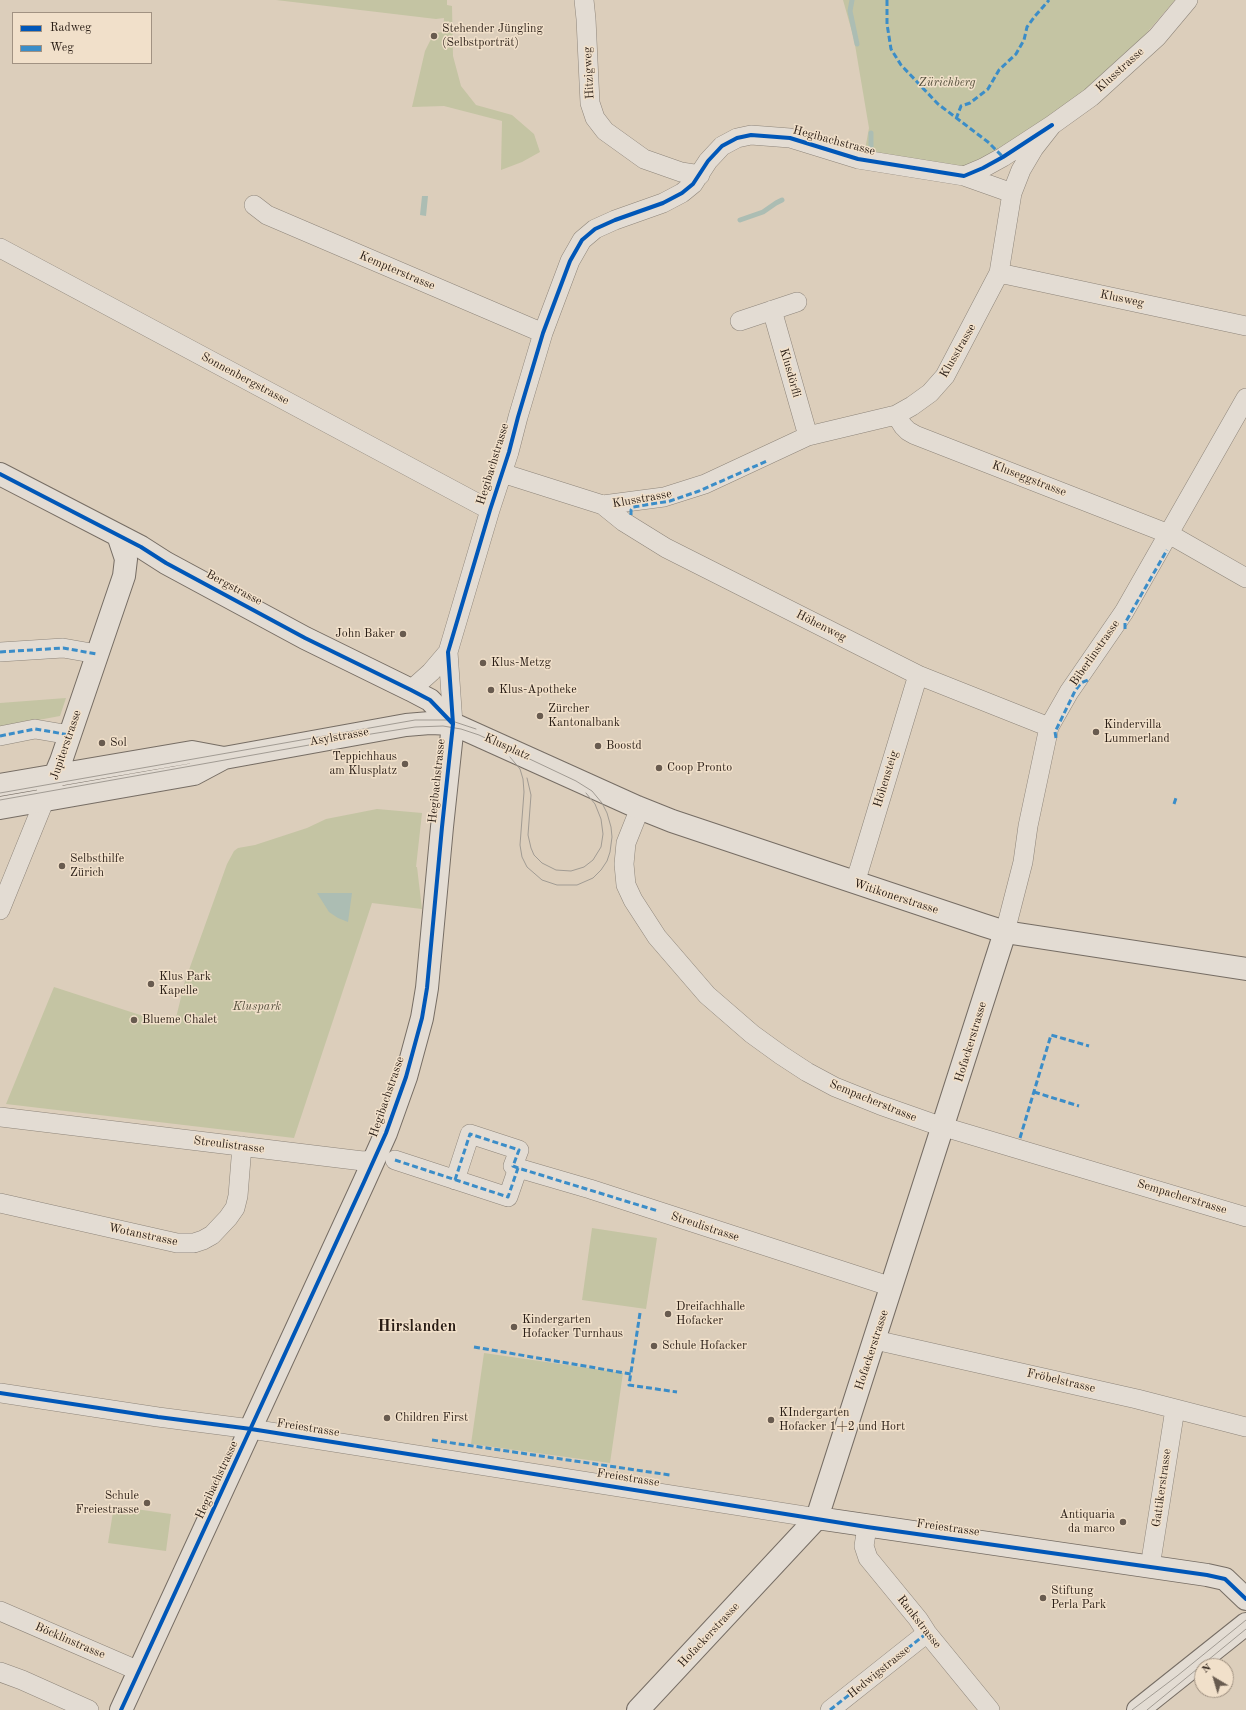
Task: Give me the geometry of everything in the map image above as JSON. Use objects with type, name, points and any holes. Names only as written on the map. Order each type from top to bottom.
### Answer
[{"type":"main road","name":"Bergstrasse","points":[[0,474],[118,535],[166,563],[305,638],[430,700],[453,724]]},
{"type":"main road","name":"Jupiterstrasse","points":[[45,799],[56,775],[124,576],[126,559],[118,535]]},
{"type":"main road","points":[[124,576],[142,567],[166,563]]},
{"type":"main road","name":"Asylstrasse","points":[[0,808],[194,774],[224,758],[400,726],[430,723],[453,724]]},
{"type":"main road","name":"Klusplatz","points":[[453,724],[560,772]]},
{"type":"main road","name":"Hegibachstrasse","points":[[121,1710],[251,1429],[384,1160],[386,1133],[406,1077],[422,1018],[427,988],[453,724]]},
{"type":"main road","name":"Asylstrasse","points":[[0,785],[192,752],[224,758]]},
{"type":"main road","name":"Witikonerstrasse","points":[[560,772],[672,821],[854,883],[1005,932],[1246,969]]},
{"type":"main road","name":"Hofackerstrasse","points":[[638,1710],[817,1518],[944,1127],[1005,932]]},
{"type":"main road","name":"Freiestrasse","points":[[817,1518],[1207,1575],[1224,1579],[1246,1599]]},
{"type":"main road","points":[[1138,1710],[1246,1624]]},
{"type":"street","name":"Hitzigweg","points":[[584,0],[590,103],[595,118],[605,131],[619,143],[644,159],[681,172],[700,175]]},
{"type":"street","name":"Klusstrasse","points":[[502,473],[603,506],[664,497],[705,484],[808,436],[896,415],[912,406],[930,393],[945,376],[999,273],[1012,193],[1021,170],[1034,148],[1052,124],[1091,96],[1157,37],[1188,0]]},
{"type":"street","points":[[964,176],[1003,157],[1052,124]]},
{"type":"street","name":"Hegibachstrasse","points":[[453,724],[448,652],[543,333],[570,261],[582,240],[595,229],[615,220],[663,203],[682,193],[693,184],[708,161],[722,146],[737,138],[751,135],[790,138],[858,159],[964,176],[1012,193]]},
{"type":"street","name":"Kempterstrasse","points":[[254,205],[267,215],[543,333]]},
{"type":"street","name":"Sonnenbergstrasse","points":[[0,248],[490,510]]},
{"type":"street","name":"Klusweg","points":[[999,273],[1246,326]]},
{"type":"street","points":[[740,321],[797,302]]},
{"type":"street","name":"Klusdörfli","points":[[772,310],[808,436]]},
{"type":"street","name":"Biberlinstrasse","points":[[1005,932],[1023,862],[1028,826],[1049,727],[1069,692],[1124,612],[1170,534],[1246,398]]},
{"type":"street","name":"Kluseggstrasse","points":[[896,415],[908,431],[1170,534],[1246,578]]},
{"type":"street","name":"Höhenweg","points":[[603,506],[624,522],[666,548],[918,675],[1049,727]]},
{"type":"street","points":[[0,652],[63,648],[97,654]]},
{"type":"street","name":"Hegibachstrasse","points":[[411,690],[431,672],[448,652]]},
{"type":"street","name":"Höhensteig","points":[[854,883],[918,675]]},
{"type":"street","points":[[0,736],[35,729],[70,734]]},
{"type":"street","name":"Jupiterstrasse","points":[[0,910],[45,799]]},
{"type":"street","name":"Sempacherstrasse","points":[[640,808],[626,843],[624,870],[626,885],[643,916],[674,958],[707,995],[752,1034],[807,1072],[834,1087],[944,1127],[1246,1216]]},
{"type":"street","name":"Streulistrasse","points":[[0,1117],[363,1161],[384,1160],[454,1180],[508,1198],[518,1168]]},
{"type":"street","name":"Streulistrasse","points":[[454,1180],[470,1134],[519,1150],[513,1166],[518,1168],[892,1287]]},
{"type":"street","name":"Wotanstrasse","points":[[0,1203],[177,1243],[194,1244],[212,1235],[235,1208],[238,1196],[242,1146]]},
{"type":"street","name":"Fröbelstrasse","points":[[875,1340],[1069,1383],[1246,1427]]},
{"type":"street","name":"Freiestrasse","points":[[0,1393],[158,1417],[251,1429],[817,1518]]},
{"type":"street","name":"Gattikerstrasse","points":[[1150,1567],[1175,1409]]},
{"type":"street","name":"Rankstrasse","points":[[867,1526],[864,1546],[868,1558],[990,1710]]},
{"type":"street","name":"Böcklinstrasse","points":[[0,1611],[139,1671]]},
{"type":"street","name":"Hedwigstrasse","points":[[830,1710],[927,1633]]},
{"type":"street","points":[[0,1672],[22,1680],[89,1710]]},
{"type":"green space","points":[[276,0],[447,0],[447,5],[452,6],[453,56],[461,86],[476,105],[512,115],[534,134],[540,152],[522,162],[501,170],[502,121],[444,106],[412,107],[425,51],[434,33],[443,32],[444,18],[436,19]]},
{"type":"green space","name":"Zürichberg","points":[[843,0],[1175,0],[1123,60],[1083,93],[1004,148],[970,166],[941,168],[864,155],[869,128],[854,39]]},
{"type":"green space","points":[[66,698],[60,716],[0,727],[0,703]]},
{"type":"green space","name":"Kluspark","points":[[377,809],[422,813],[416,867],[422,909],[372,903],[294,1138],[6,1104],[54,987],[174,1026],[185,981],[227,864],[234,851],[238,848],[255,845],[307,828],[326,819]]},
{"type":"green space","points":[[592,1228],[657,1238],[646,1309],[582,1300]]},
{"type":"green space","points":[[484,1353],[623,1373],[610,1463],[471,1444]]},
{"type":"green space","points":[[114,1506],[171,1514],[166,1551],[108,1543]]},
{"type":"shaded area","points":[[422,196],[428,196],[426,216],[420,215]]},
{"type":"shaded area","points":[[317,893],[352,893],[348,922],[329,912]]},
{"type":"waterway","points":[[852,0],[850,11],[857,44]]},
{"type":"waterway","points":[[871,133],[871,150]]},
{"type":"waterway","points":[[740,220],[763,212],[782,200]]},
{"type":"tram line","points":[[0,793],[415,720],[449,720],[476,729]]},
{"type":"tram line","points":[[0,800],[371,734],[415,727],[443,726],[461,729],[479,735],[576,781],[592,791],[602,803],[607,813],[612,837],[607,861],[593,878],[577,885],[557,885],[542,880],[527,867],[522,857],[520,845],[524,792],[523,779],[520,769],[510,757]]},
{"type":"tram line","points":[[527,778],[531,795],[528,835],[531,848],[534,855],[542,863],[556,870],[571,871],[584,867],[593,860],[601,847],[603,834],[601,819],[595,804],[586,793]]},
{"type":"tram line","points":[[1132,1710],[1246,1620]]},
{"type":"tram line","points":[[1147,1710],[1246,1629]]},
{"type":"marked path","points":[[887,0],[887,24],[891,49],[901,65],[938,104],[988,142],[1003,157]]},
{"type":"marked path","points":[[956,119],[961,106],[970,103],[988,89],[999,70],[1016,54],[1024,40],[1027,27],[1049,0]]},
{"type":"marked path","points":[[631,515],[631,510],[633,507],[670,501],[699,491],[767,461]]},
{"type":"marked path","points":[[1125,629],[1125,623],[1167,550]]},
{"type":"marked path","points":[[0,652],[63,648],[97,654]]},
{"type":"marked path","points":[[1056,738],[1055,732],[1075,691],[1081,683],[1088,680]]},
{"type":"marked path","points":[[0,736],[35,729],[70,735]]},
{"type":"marked path","points":[[1174,804],[1176,798]]},
{"type":"marked path","points":[[1020,1138],[1051,1035],[1089,1046]]},
{"type":"marked path","points":[[1034,1092],[1079,1106]]},
{"type":"marked path","points":[[455,1180],[470,1134],[519,1150],[513,1166],[518,1168]]},
{"type":"marked path","points":[[395,1160],[508,1197],[518,1168],[658,1211]]},
{"type":"marked path","points":[[640,1313],[629,1385],[677,1392]]},
{"type":"marked path","points":[[474,1347],[631,1374]]},
{"type":"marked path","points":[[432,1440],[670,1475]]},
{"type":"marked path","points":[[830,1710],[927,1633]]},
{"type":"cycle path","points":[[121,1710],[364,1182],[386,1133],[406,1077],[422,1018],[427,988],[453,724],[448,652],[490,510],[509,452],[543,333],[570,261],[582,240],[595,229],[615,220],[663,203],[682,193],[693,184],[708,161],[722,146],[737,138],[751,135],[790,138],[858,159],[964,176],[1003,157],[1052,125]]},
{"type":"cycle path","points":[[0,474],[141,547],[166,563],[305,638],[430,700],[453,724]]},
{"type":"cycle path","points":[[0,1393],[158,1417],[251,1429],[867,1527],[1207,1575],[1225,1579],[1246,1599]]},
{"type":"place","name":"Stehender Jüngling (Selbstporträt)","points":[[434,36]]},
{"type":"place","name":"John Baker","points":[[403,634]]},
{"type":"place","name":"Klus-Metzg","points":[[483,663]]},
{"type":"place","name":"Klus-Apotheke","points":[[491,690]]},
{"type":"place","name":"Zürcher Kantonalbank","points":[[540,716]]},
{"type":"place","name":"Kindervilla Lummerland","points":[[1096,732]]},
{"type":"place","name":"Sol","points":[[102,743]]},
{"type":"place","name":"Boostd","points":[[598,746]]},
{"type":"place","name":"Teppichhaus am Klusplatz","points":[[405,764]]},
{"type":"place","name":"Coop Pronto","points":[[659,768]]},
{"type":"place","name":"Selbsthilfe Zürich","points":[[62,866]]},
{"type":"place","name":"Klus Park Kapelle","points":[[151,984]]},
{"type":"place","name":"Blueme Chalet","points":[[134,1020]]},
{"type":"place","name":"Dreifachhalle Hofacker","points":[[668,1314]]},
{"type":"place","name":"Kindergarten Hofacker Turnhaus","points":[[514,1327]]},
{"type":"place","name":"Schule Hofacker","points":[[654,1346]]},
{"type":"place","name":"Children First","points":[[387,1418]]},
{"type":"place","name":"KIndergarten Hofacker 1+2 und Hort","points":[[771,1420]]},
{"type":"place","name":"Schule Freiestrasse","points":[[147,1503]]},
{"type":"place","name":"Antiquaria da marco","points":[[1123,1522]]},
{"type":"place","name":"Stiftung Perla Park","points":[[1043,1598]]},
{"type":"district","name":"Hirslanden","points":[[417,1327]]}]
